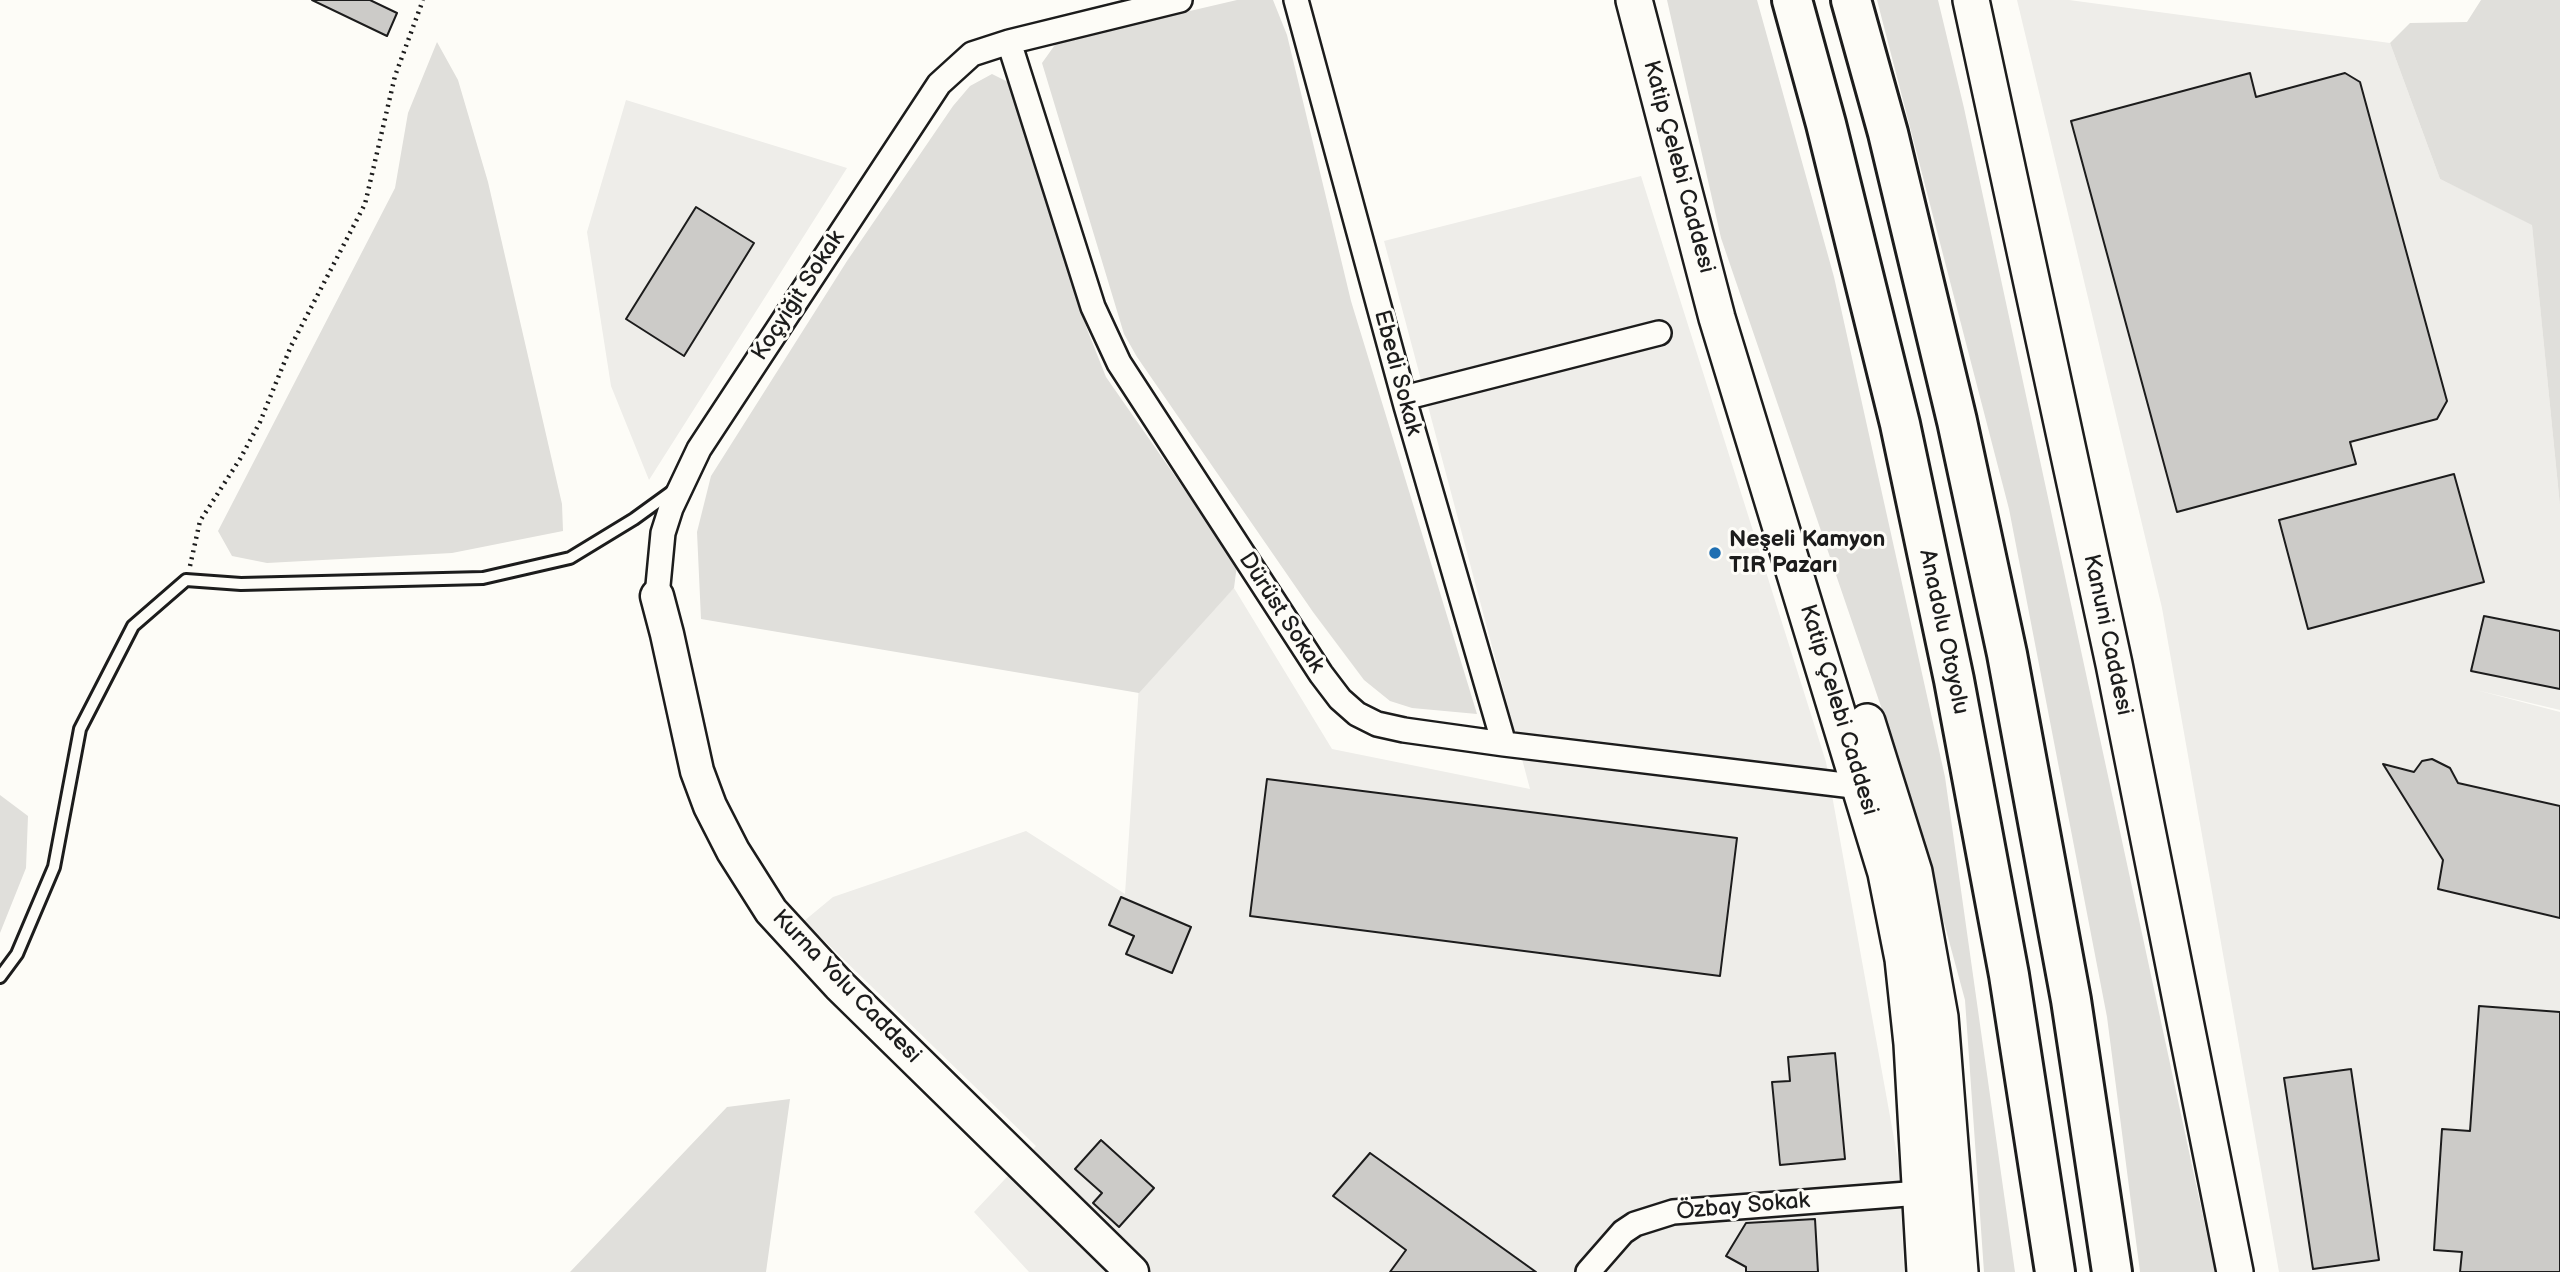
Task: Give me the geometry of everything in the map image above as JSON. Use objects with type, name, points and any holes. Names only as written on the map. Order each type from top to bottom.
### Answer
[{"type":"highway","name":"Anadolu Otoyolu","points":[[1792,0],[1826,124],[1900,424],[1954,680],[2009,975],[2055,1272]]},
{"type":"highway","points":[[1851,0],[1888,133],[1958,421],[2007,654],[2071,1000],[2112,1272]]},
{"type":"main road","name":"Katip Çelebi Caddesi","points":[[1634,0],[1717,318],[1886,873],[1903,959],[1912,1044],[1925,1272]]},
{"type":"main road","name":"Kanuni Caddesi","points":[[1971,0],[2114,664],[2235,1272]]},
{"type":"main road","points":[[1717,318],[1859,698],[1914,872],[1940,1017],[1960,1272]]},
{"type":"street","name":"Koçyiğit Sokak","points":[[657,596],[663,533],[680,485],[699,449],[939,84],[972,54],[1009,42],[1180,0]]},
{"type":"street","name":"Ebedi Sokak","points":[[1296,0],[1404,398],[1504,744]]},
{"type":"street","name":"Dürüst Sokak","points":[[1009,42],[1093,307],[1109,343],[1132,386],[1321,674],[1340,699],[1357,714],[1377,724],[1504,744],[1861,787]]},
{"type":"street","points":[[1404,398],[1659,333]]},
{"type":"street","name":"Kurna Yolu Caddesi","points":[[657,596],[696,771],[733,851],[771,911],[839,985],[1132,1272]]},
{"type":"street","name":"Özbay Sokak","points":[[1588,1272],[1623,1232],[1635,1224],[1673,1212],[1920,1193]]},
{"type":"lane","points":[[0,977],[17,954],[54,867],[80,729],[133,626],[186,580],[241,584],[482,578],[570,558],[634,519],[680,485]]},
{"type":"path","points":[[186,580],[200,521],[256,431],[290,346],[365,204],[395,76],[423,0]]},
{"type":"shaded area","points":[[1237,0],[1273,0],[1287,35],[1351,301],[1477,714],[1412,708],[1390,701],[1364,680],[1313,612],[1137,357],[1124,334],[1042,63],[1057,42]]},
{"type":"shaded area","points":[[1667,0],[1757,0],[1834,277],[1945,777],[2015,1272],[1984,1272],[1965,1000],[1903,771],[1721,238]]},
{"type":"shaded area","points":[[1877,0],[1938,0],[1964,108],[2215,1272],[2140,1272],[2107,1017],[2009,509]]},
{"type":"shaded area","points":[[2017,0],[2069,0],[2390,43],[2440,179],[2532,224],[2560,506],[2560,710],[2476,690],[2560,712],[2560,1272],[2279,1272],[2162,608]]},
{"type":"shaded area","points":[[2481,0],[2560,0],[2560,506],[2532,225],[2440,179],[2390,43],[2410,23],[2467,22]]},
{"type":"shaded area","points":[[437,42],[458,80],[488,182],[562,504],[563,531],[452,553],[267,563],[232,556],[218,531],[395,188],[408,113]]},
{"type":"shaded area","points":[[992,74],[1008,82],[1087,329],[1106,377],[1237,565],[1234,588],[1139,693],[701,619],[697,532],[711,476],[847,261],[953,106],[970,86]]},
{"type":"shaded area","points":[[626,100],[847,168],[649,480],[611,386],[587,232]]},
{"type":"shaded area","points":[[1641,176],[1826,762],[1899,1166],[1904,1272],[1029,1272],[974,1212],[1036,1146],[804,921],[833,897],[1026,831],[1125,894],[1139,685],[1234,588],[1332,749],[1530,789],[1384,241]]},
{"type":"shaded area","points":[[0,795],[28,816],[26,868],[0,933]]},
{"type":"shaded area","points":[[790,1099],[766,1272],[570,1272],[727,1107]]},
{"type":"building","points":[[312,0],[370,0],[397,13],[387,36]]},
{"type":"building","points":[[2250,73],[2256,97],[2345,73],[2360,82],[2447,401],[2437,419],[2350,442],[2356,464],[2177,512],[2071,121]]},
{"type":"building","points":[[696,207],[754,243],[684,356],[626,319]]},
{"type":"building","points":[[2454,474],[2484,582],[2308,629],[2279,520]]},
{"type":"building","points":[[2484,616],[2560,631],[2560,689],[2471,671]]},
{"type":"building","points":[[2432,759],[2450,768],[2458,783],[2560,806],[2560,918],[2438,889],[2443,860],[2383,764],[2414,772],[2422,761]]},
{"type":"building","points":[[1267,779],[1737,838],[1720,976],[1250,916]]},
{"type":"building","points":[[1121,897],[1191,927],[1172,973],[1126,954],[1134,936],[1109,925]]},
{"type":"building","points":[[2479,1006],[2560,1012],[2560,1272],[2460,1272],[2462,1252],[2434,1250],[2442,1129],[2470,1131]]},
{"type":"building","points":[[1835,1053],[1845,1159],[1780,1165],[1772,1082],[1790,1081],[1788,1057]]},
{"type":"building","points":[[2351,1069],[2379,1260],[2313,1269],[2284,1078]]},
{"type":"building","points":[[1101,1140],[1154,1188],[1119,1227],[1093,1203],[1102,1193],[1075,1169]]},
{"type":"building","points":[[1370,1153],[1536,1272],[1390,1272],[1406,1250],[1333,1196]]},
{"type":"building","points":[[1815,1219],[1818,1272],[1746,1272],[1746,1267],[1726,1256],[1746,1223]]},
{"type":"place","name":"Neşeli Kamyon TIR Pazarı","points":[[1715,553]]}]
